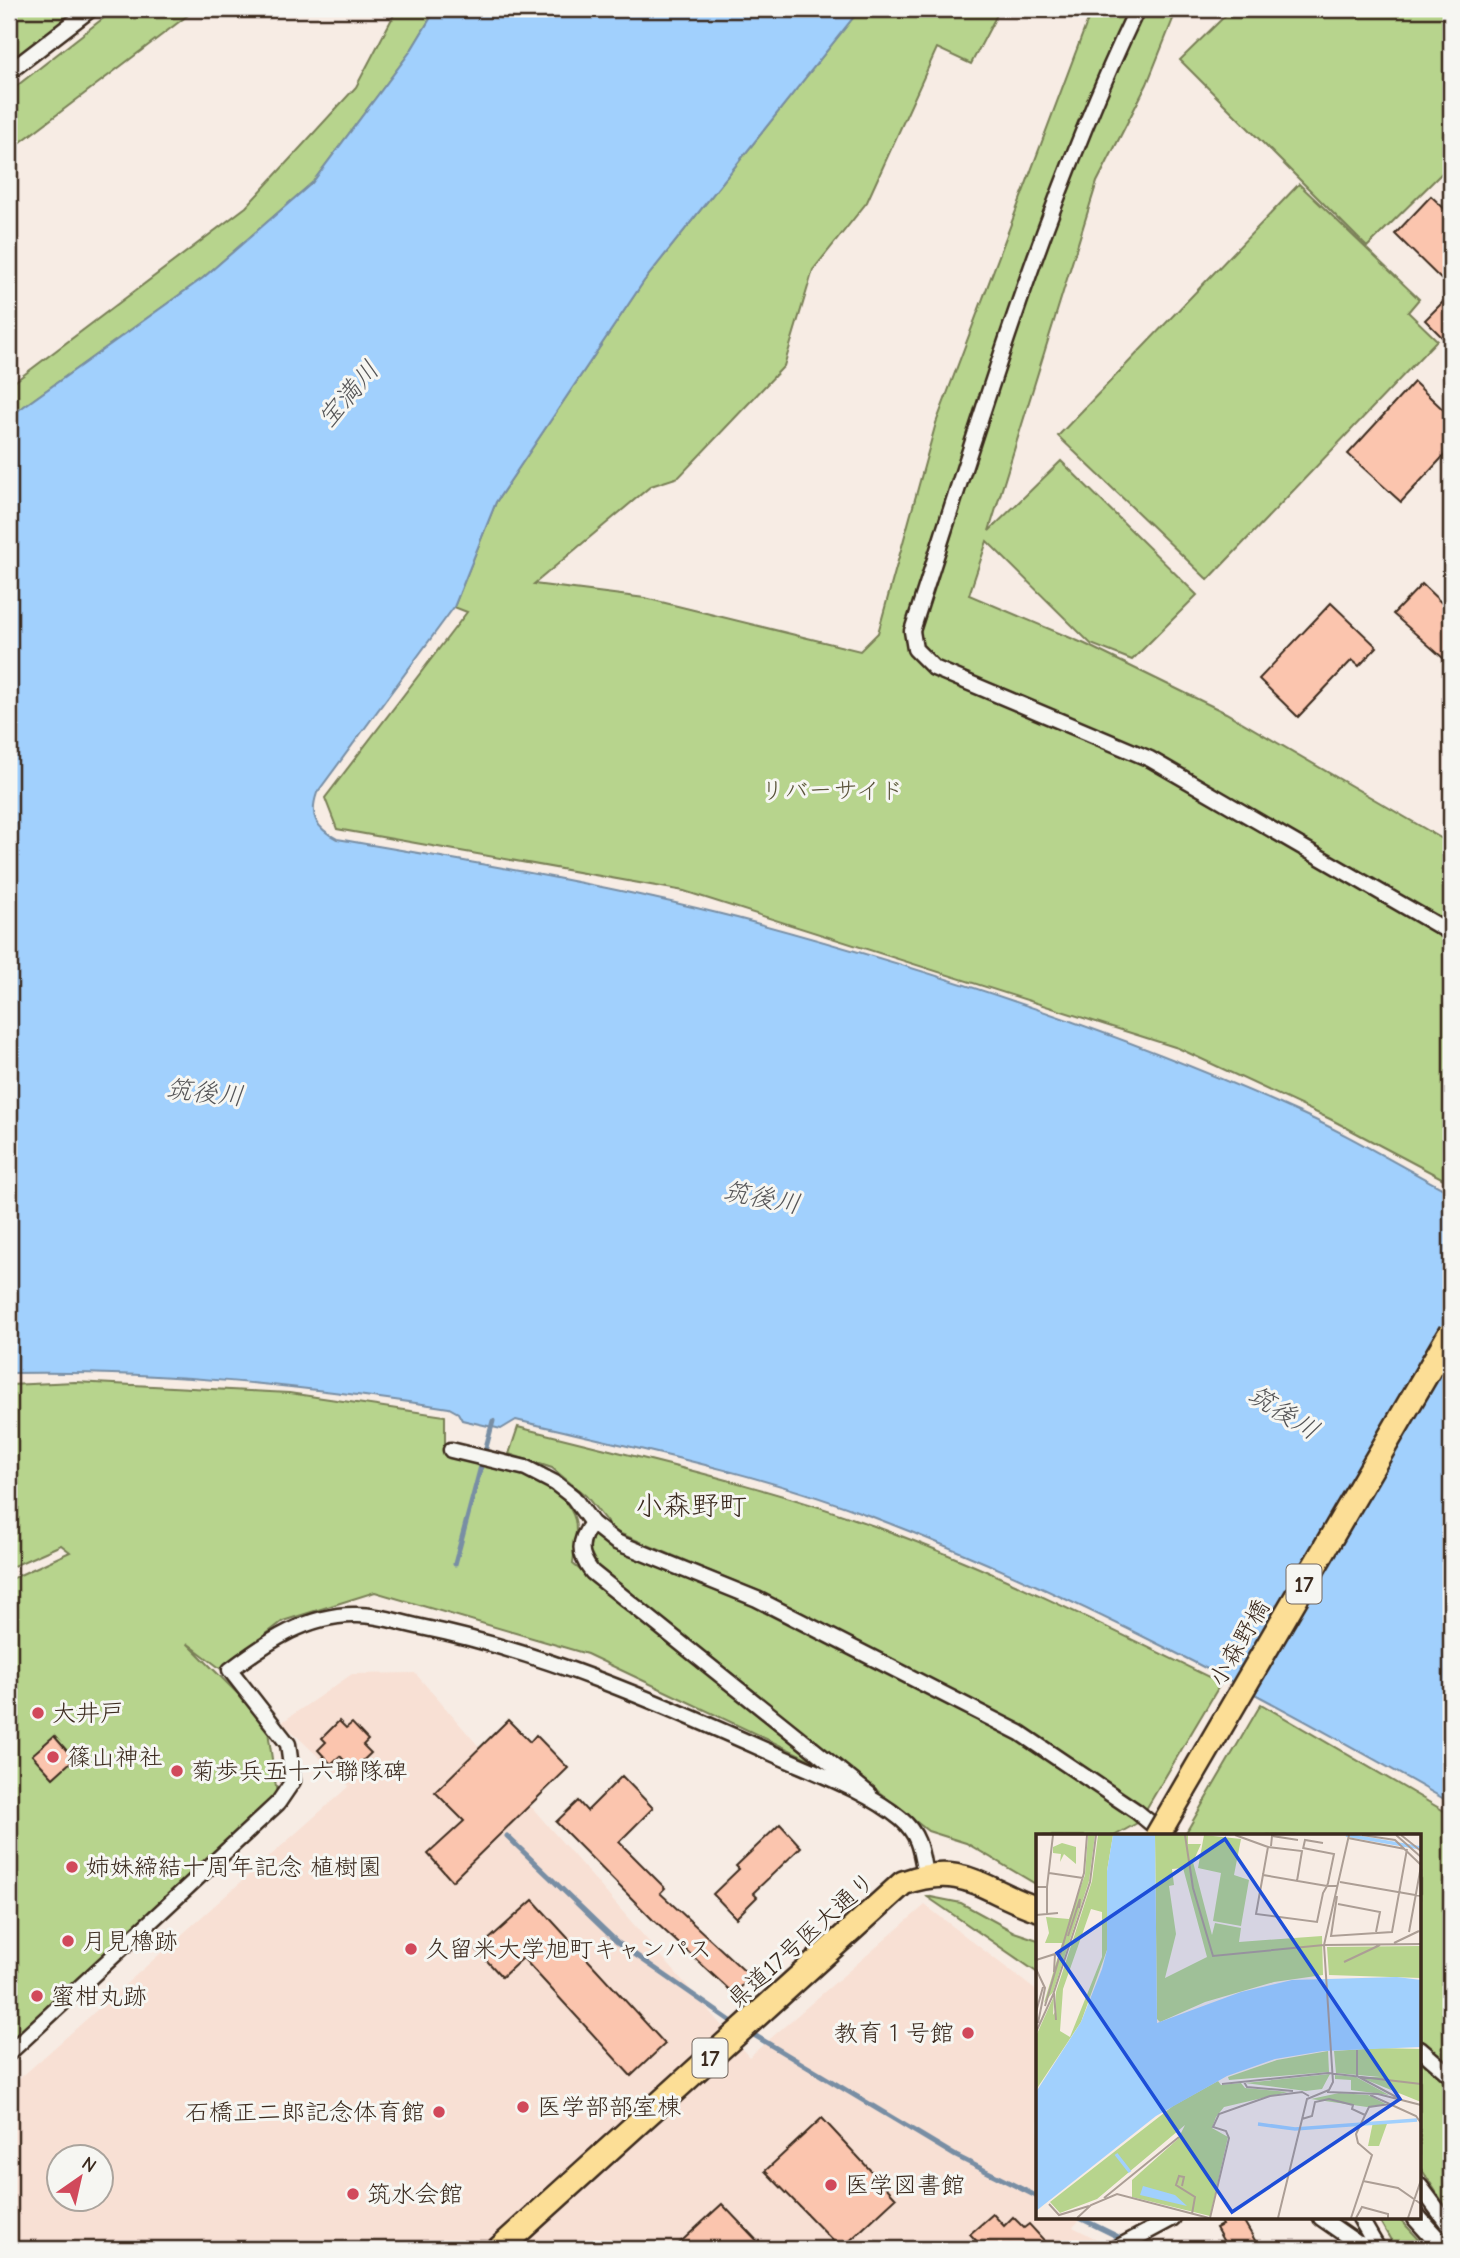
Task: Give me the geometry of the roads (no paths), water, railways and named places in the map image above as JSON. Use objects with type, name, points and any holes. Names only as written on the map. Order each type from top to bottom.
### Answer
[{"type":"main road","name":"小森野橋","points":[[1158,1834],[1451,1332]]},
{"type":"main road","name":"17","points":[[925,1875],[966,1876],[1036,1909]]},
{"type":"main road","name":"県道17号医大通り","points":[[499,2249],[903,1883],[925,1875]]},
{"type":"street","points":[[9,72],[91,9]]},
{"type":"street","points":[[1137,9],[1101,85],[1038,244],[912,631],[915,649],[934,668],[1150,759],[1451,933]]},
{"type":"street","points":[[451,1450],[526,1468],[555,1483],[573,1497],[592,1523],[616,1542],[757,1599],[1020,1733],[1136,1811],[1164,1834]]},
{"type":"street","points":[[592,1523],[580,1544],[582,1559],[592,1572],[865,1789],[878,1804]]},
{"type":"street","points":[[9,2053],[278,1803],[293,1781],[288,1744],[230,1670],[272,1639],[317,1620],[359,1615],[458,1634],[543,1659],[693,1717],[830,1779],[901,1819],[919,1839],[925,1875]]},
{"type":"street","points":[[1422,2051],[1451,2076]]},
{"type":"street","points":[[1422,2189],[1451,2228]]},
{"type":"street","points":[[1115,2249],[1169,2220]]},
{"type":"street","points":[[1324,2220],[1357,2243],[1378,2249]]},
{"type":"street","points":[[1361,2220],[1378,2249]]},
{"type":"street","points":[[1419,2220],[1445,2249]]},
{"type":"water","points":[[436,9],[860,9],[644,281],[496,502],[454,607],[317,793],[314,815],[319,826],[337,839],[538,874],[688,906],[807,937],[947,979],[1086,1026],[1222,1079],[1330,1127],[1451,1193],[1451,1803],[1239,1686],[1095,1613],[948,1547],[830,1501],[785,1487],[696,1462],[516,1420],[501,1429],[462,1420],[458,1413],[449,1408],[230,1381],[120,1374],[9,1373],[9,417],[203,278],[312,183],[410,52]]},
{"type":"waterway","points":[[455,1564],[493,1421]]},
{"type":"waterway","points":[[507,1836],[617,1942],[738,2026]]},
{"type":"waterway","points":[[749,2032],[956,2156],[1036,2196]]},
{"type":"waterway","points":[[1084,2220],[1143,2249]]},
{"type":"place","name":"大井戸","points":[[38,1713]]},
{"type":"place","name":"篠山神社","points":[[53,1757]]},
{"type":"place","name":"菊歩兵五十六聯隊碑","points":[[177,1771]]},
{"type":"place","name":"姉妹締結十周年記念 植樹園","points":[[72,1867]]},
{"type":"place","name":"月見櫓跡","points":[[68,1941]]},
{"type":"place","name":"久留米大学旭町キャンパス","points":[[411,1949]]},
{"type":"place","name":"蜜柑丸跡","points":[[37,1996]]},
{"type":"place","name":"教育１号館","points":[[968,2033]]},
{"type":"place","name":"医学部部室棟","points":[[523,2107]]},
{"type":"place","name":"石橋正二郎記念体育館","points":[[439,2112]]},
{"type":"place","name":"医学図書館","points":[[831,2185]]},
{"type":"place","name":"筑水会館","points":[[353,2194]]},
{"type":"district","name":"小森野町","points":[[691,1505]]},
{"type":"water label","name":"宝満川","points":[[348,394]]},
{"type":"water label","name":"筑後川","points":[[205,1092]]},
{"type":"water label","name":"筑後川","points":[[762,1197]]},
{"type":"water label","name":"筑後川","points":[[1284,1412]]},
{"type":"park label","name":"リバーサイド","points":[[832,790]]}]
